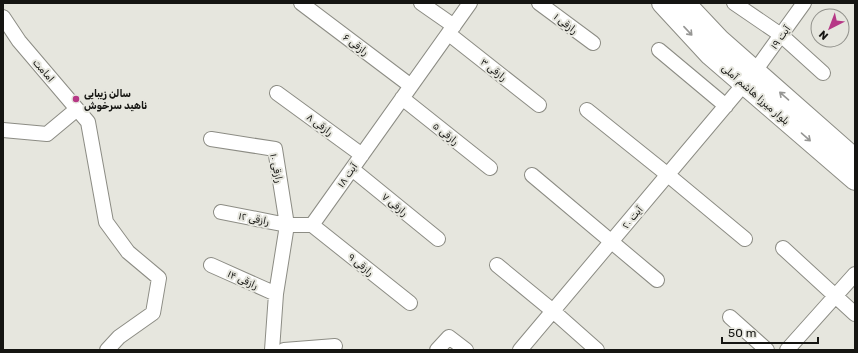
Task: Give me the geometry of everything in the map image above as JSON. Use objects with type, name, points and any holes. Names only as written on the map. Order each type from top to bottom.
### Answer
[{"type":"main road","name":"بلوار میرزا هاشم آملی","points":[[662,3],[710,55],[750,78],[843,155],[855,180]]},
{"type":"main road","name":"بلوار میرزا هاشم آملی","points":[[685,3],[720,40],[750,78]]},
{"type":"street","name":"رازقی ۶","points":[[301,3],[411,86]]},
{"type":"street","name":"رازقی ۳","points":[[421,3],[539,105]]},
{"type":"street","name":"آیت ۱۸","points":[[312,225],[470,3]]},
{"type":"street","name":"رازقی ۱","points":[[539,3],[593,44]]},
{"type":"street","points":[[734,3],[781,35],[823,72]]},
{"type":"street","name":"آیت ۱۹","points":[[750,78],[804,3]]},
{"type":"street","name":"امامت","points":[[3,17],[19,41],[88,122],[106,222],[128,252],[159,278],[153,313],[119,337],[107,350]]},
{"type":"street","points":[[659,50],[726,106]]},
{"type":"street","name":"آیت ۲۰","points":[[520,350],[750,78]]},
{"type":"street","name":"رازقی ۸","points":[[277,93],[362,154]]},
{"type":"street","name":"رازقی ۵","points":[[402,98],[490,168]]},
{"type":"street","points":[[3,130],[47,134],[77,109]]},
{"type":"street","points":[[587,110],[745,239]]},
{"type":"street","name":"رازقی ۱۰","points":[[211,139],[275,149],[287,225]]},
{"type":"street","name":"رازقی ۷","points":[[352,169],[438,239]]},
{"type":"street","points":[[532,175],[657,280]]},
{"type":"street","name":"رازقی ۱۲","points":[[221,212],[287,225]]},
{"type":"street","points":[[272,350],[276,294],[287,225],[312,225]]},
{"type":"street","name":"رازقی ۹","points":[[312,225],[410,303]]},
{"type":"street","points":[[782,248],[855,314]]},
{"type":"street","name":"رازقی ۱۴","points":[[211,265],[276,294]]},
{"type":"street","points":[[497,265],[553,311],[597,350]]},
{"type":"street","points":[[787,350],[855,274]]},
{"type":"street","points":[[730,317],[766,350]]},
{"type":"street","points":[[437,350],[449,337],[466,350]]},
{"type":"street","points":[[284,350],[336,346]]},
{"type":"place","name":"سالن زیبایی ناهید سرخوش","points":[[76,99]]}]
